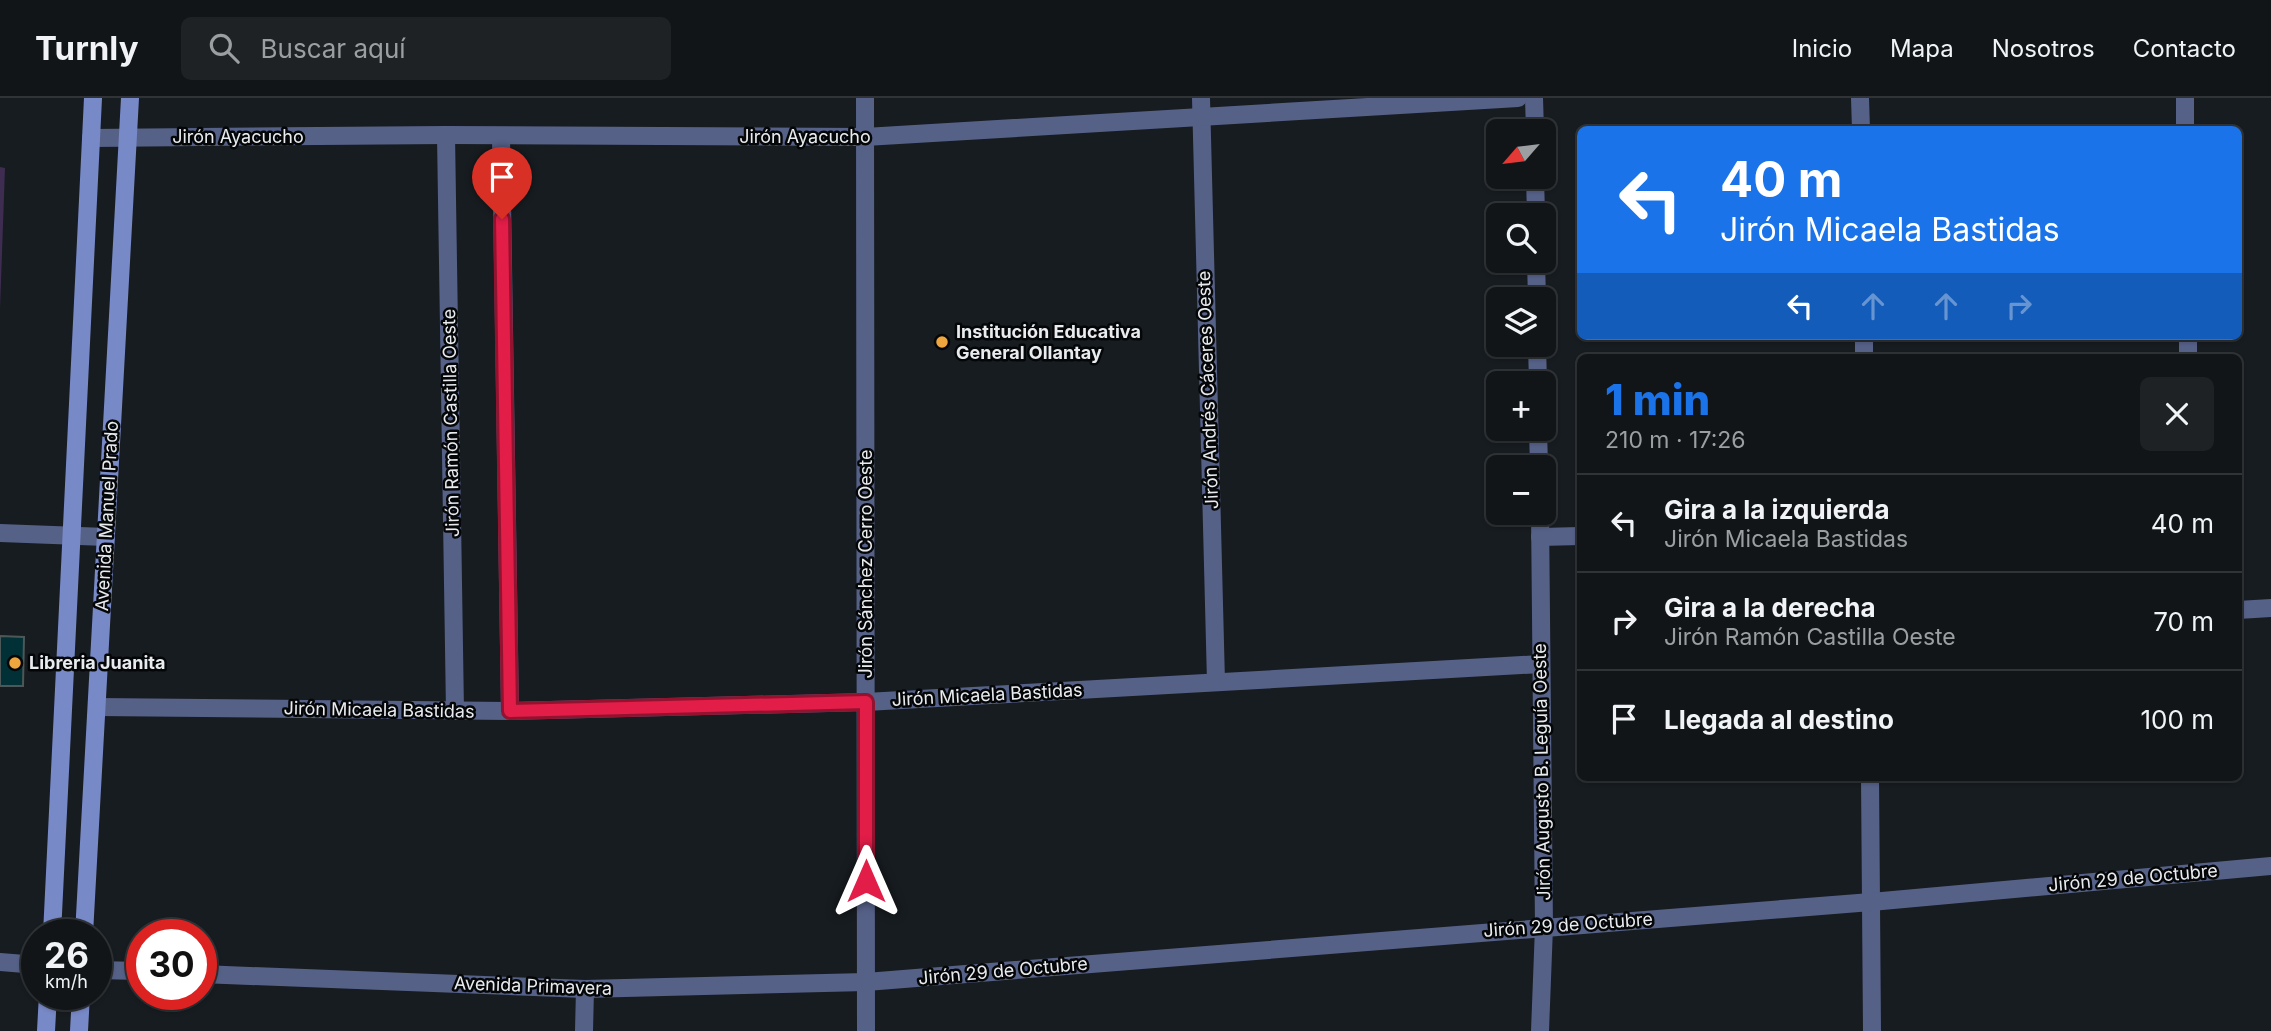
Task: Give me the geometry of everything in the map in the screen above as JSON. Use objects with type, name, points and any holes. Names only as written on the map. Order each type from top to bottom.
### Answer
[{"type":"main road","name":"Avenida Manuel Prado","points":[[52,919],[93,98]]},
{"type":"main road","name":"Avenida Manuel Prado","points":[[86,919],[130,98]]},
{"type":"main road","points":[[46,1031],[47,1010]]},
{"type":"main road","points":[[79,1031],[80,1010]]},
{"type":"street","name":"Jirón Sánchez Cerro Oeste","points":[[865,98],[866,1031]]},
{"type":"street","name":"Jirón Andrés Cáceres Oeste","points":[[1201,98],[1216,682]]},
{"type":"street","name":"Jirón Ayacucho","points":[[91,138],[446,135],[865,137],[1518,98]]},
{"type":"street","points":[[1534,98],[1535,119]]},
{"type":"street","points":[[1860,98],[1861,126]]},
{"type":"street","points":[[2185,98],[2185,126]]},
{"type":"street","name":"Jirón Ramón Castilla Oeste","points":[[446,135],[455,711]]},
{"type":"street","points":[[501,137],[510,711]]},
{"type":"street","name":"Jirón Augusto B. Leguía Oeste","points":[[1540,525],[1544,927],[1540,1031]]},
{"type":"street","points":[[0,533],[106,537]]},
{"type":"street","points":[[1540,537],[1577,536]]},
{"type":"street","points":[[2242,610],[2271,608]]},
{"type":"street","name":"Jirón Micaela Bastidas","points":[[97,707],[510,711],[866,702],[1542,664]]},
{"type":"street","points":[[1870,781],[1872,1031]]},
{"type":"street","name":"Jirón 29 de Octubre","points":[[866,982],[1871,902],[2271,866]]},
{"type":"street","points":[[0,962],[21,964]]},
{"type":"street","name":"Avenida Primavera","points":[[217,975],[585,989],[866,982]]},
{"type":"street","points":[[584,1031],[585,989]]},
{"type":"shaded area","points":[[0,167],[5,168],[0,309]]},
{"type":"building","points":[[0,636],[24,637],[23,686],[0,686]]},
{"type":"place","name":"Institución Educativa General Ollantay","points":[[942,342]]},
{"type":"place","name":"Libreria Juanita","points":[[15,663]]},
{"type":"route","points":[[502,219],[510,711],[866,702],[866,881]]}]
